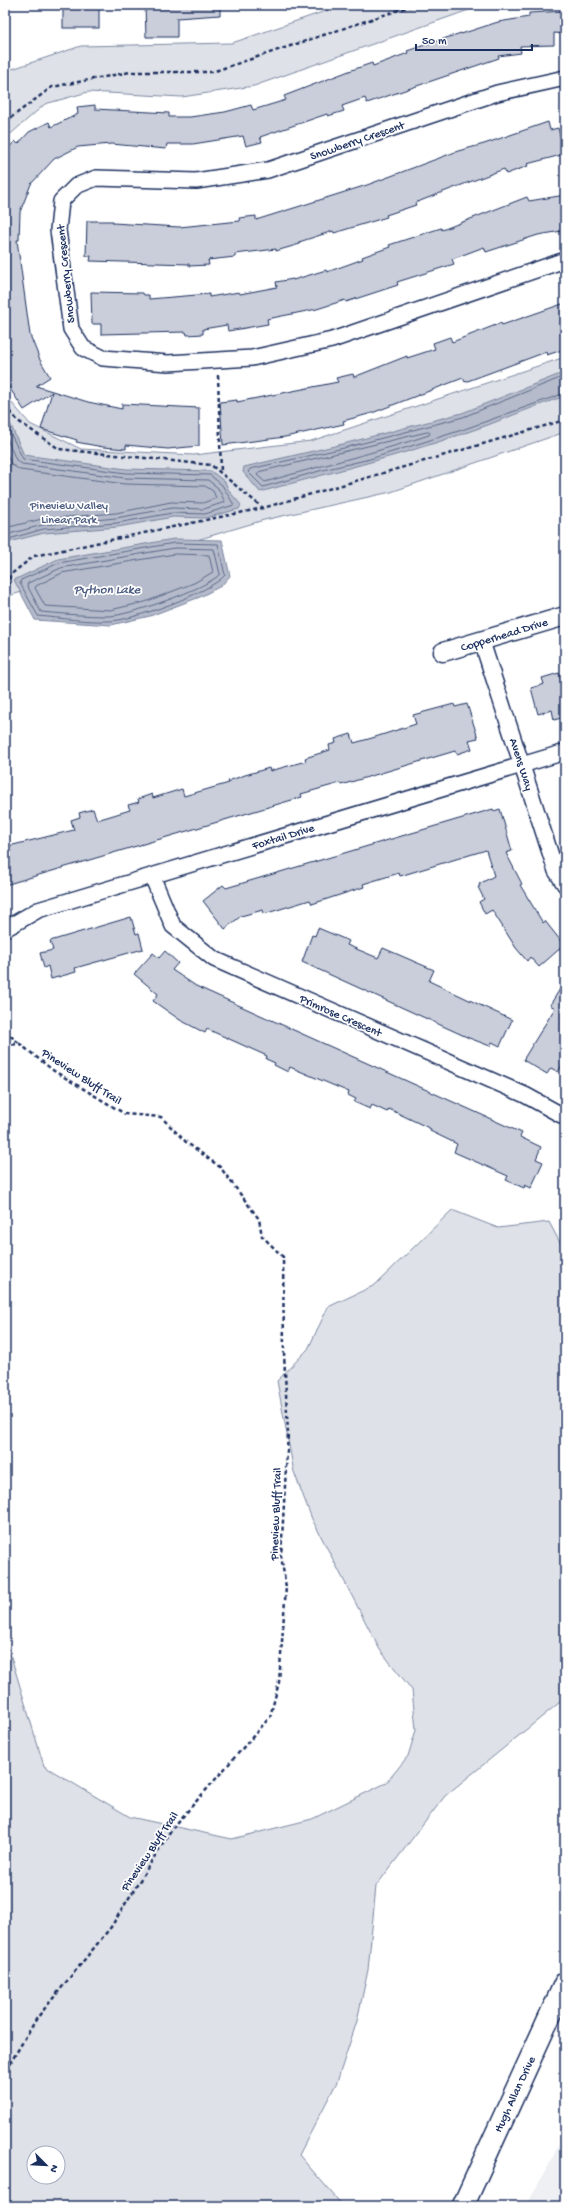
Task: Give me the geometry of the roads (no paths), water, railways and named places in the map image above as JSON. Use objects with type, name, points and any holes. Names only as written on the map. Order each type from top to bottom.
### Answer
[{"type":"main road","name":"Hugh Allan Drive","points":[[463,2206],[565,1983]]},
{"type":"street","name":"Snowberry Crescent","points":[[565,78],[497,93],[268,170],[196,181],[96,178],[76,186],[61,201],[58,230],[71,329],[83,348],[103,358],[168,362],[252,358],[332,340],[565,260]]},
{"type":"street","name":"Copperhead Drive","points":[[444,652],[482,642],[565,616]]},
{"type":"street","name":"Avens Way","points":[[482,642],[556,871],[565,885]]},
{"type":"street","name":"Foxtail Drive","points":[[5,929],[38,910],[565,752]]},
{"type":"street","name":"Primrose Crescent","points":[[152,876],[173,926],[214,959],[525,1095],[565,1117]]},
{"type":"water","points":[[565,372],[565,396],[475,430],[412,450],[260,492],[243,472],[244,467],[343,444],[462,413]]},
{"type":"water","points":[[5,416],[9,421],[24,455],[126,469],[211,471],[225,482],[229,491],[241,505],[239,509],[205,518],[173,517],[118,527],[44,533],[9,542],[5,571]]},
{"type":"water","name":"Python Lake","points":[[174,539],[222,540],[230,576],[221,586],[200,597],[150,616],[111,625],[35,620],[14,580],[58,559]]},
{"type":"park label","name":"Pineview Valley Linear Park","points":[[69,512]]}]
